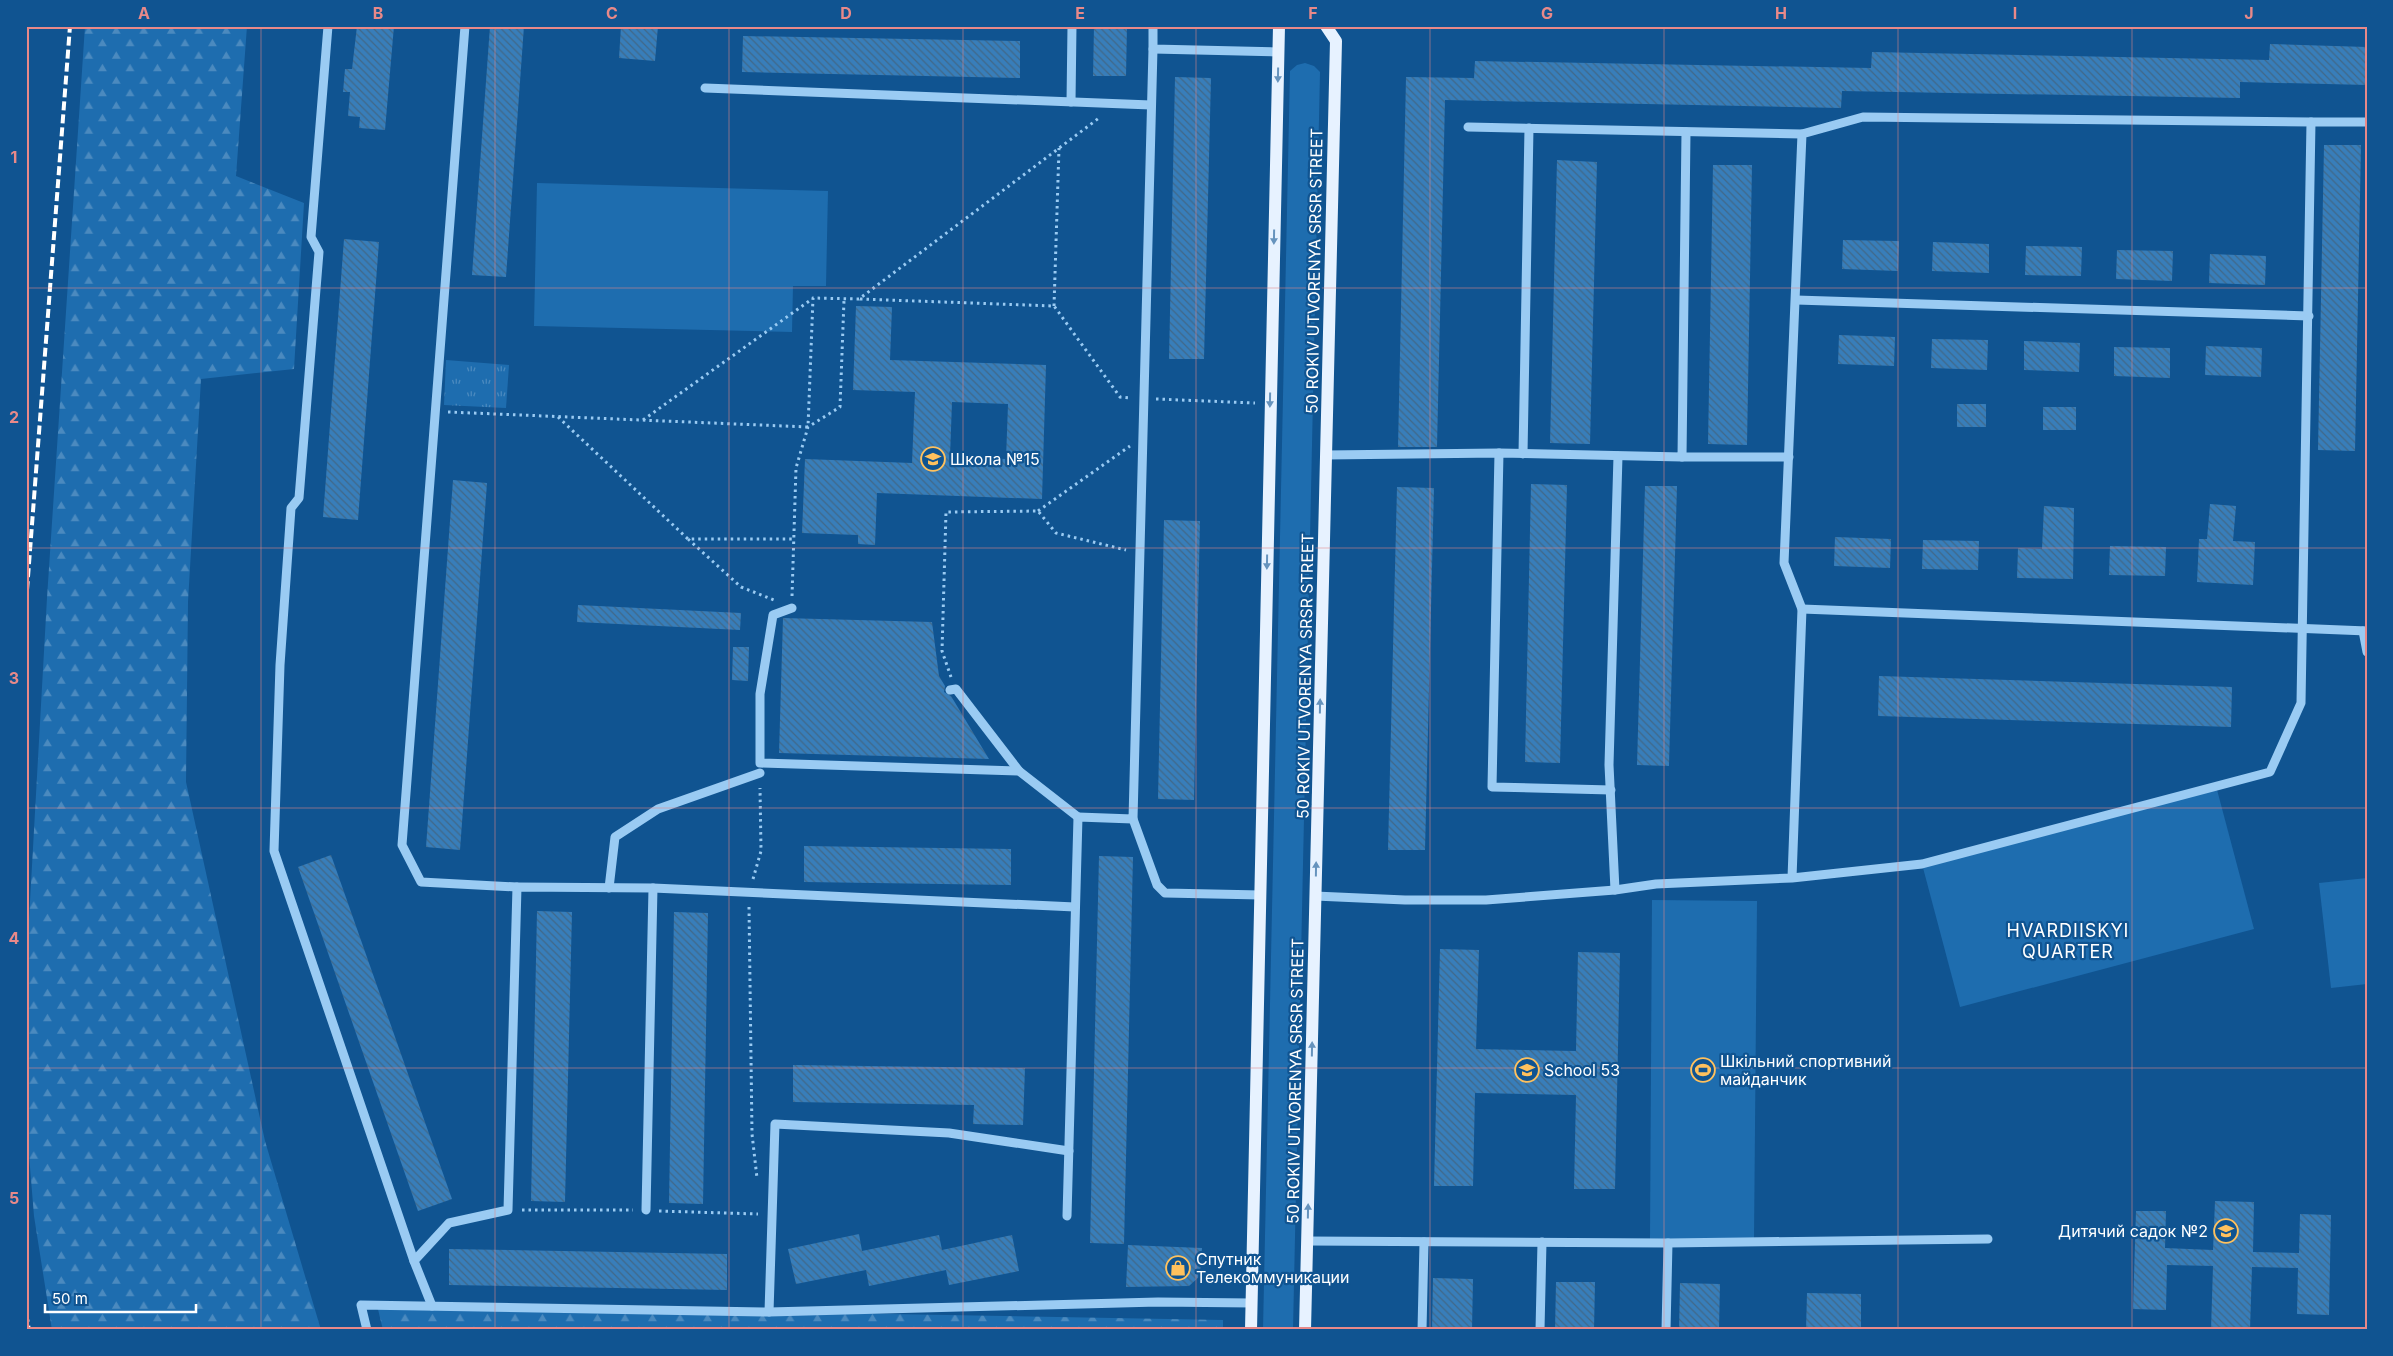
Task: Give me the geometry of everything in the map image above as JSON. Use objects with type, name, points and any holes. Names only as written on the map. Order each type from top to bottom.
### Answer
[{"type":"main road","points":[[1252,1330],[1279,26]]},
{"type":"main road","name":"50 ROKIV UTVORENYA SRSR STREET","points":[[1305,1330],[1336,41],[1326,26]]},
{"type":"lane","points":[[328,26],[311,237],[319,252],[299,498],[291,508],[282,635],[274,851],[414,1261],[432,1306]]},
{"type":"lane","points":[[465,26],[402,845],[420,882],[517,887],[653,888],[749,894],[1075,907]]},
{"type":"lane","points":[[1070,102],[1072,26]]},
{"type":"lane","points":[[1153,26],[1133,818],[1157,884],[1165,893],[1261,895]]},
{"type":"lane","points":[[1153,49],[1278,52]]},
{"type":"lane","points":[[705,88],[1151,105]]},
{"type":"lane","points":[[1468,127],[1802,134],[1863,117],[2367,122]]},
{"type":"lane","points":[[1315,896],[1405,900],[1486,900],[1615,890],[1656,884],[1792,878],[1922,864],[2270,772],[2301,703],[2311,122]]},
{"type":"lane","points":[[1523,454],[1529,128]]},
{"type":"lane","points":[[1682,457],[1686,132]]},
{"type":"lane","points":[[1792,878],[1802,609],[1784,563],[1802,134]]},
{"type":"lane","points":[[1796,300],[2308,316]]},
{"type":"lane","points":[[1326,454],[1499,453],[1789,457]]},
{"type":"lane","points":[[1499,453],[1492,787],[1611,790]]},
{"type":"lane","points":[[1615,890],[1609,765],[1618,456]]},
{"type":"lane","points":[[792,608],[773,615],[760,694],[760,763],[1019,772]]},
{"type":"lane","points":[[1802,609],[2365,631],[2367,652]]},
{"type":"lane","points":[[953,690],[1019,772],[1078,818],[1133,818]]},
{"type":"lane","points":[[609,888],[615,837],[658,809],[760,773]]},
{"type":"lane","points":[[1067,1216],[1078,818]]},
{"type":"lane","points":[[414,1261],[449,1223],[508,1210],[517,887]]},
{"type":"lane","points":[[646,1210],[653,888]]},
{"type":"lane","points":[[769,1312],[775,1124],[949,1133],[1069,1151]]},
{"type":"lane","points":[[1307,1241],[1668,1243],[1988,1239]]},
{"type":"lane","points":[[1422,1330],[1424,1242]]},
{"type":"lane","points":[[1540,1330],[1542,1242]]},
{"type":"lane","points":[[1666,1330],[1668,1243]]},
{"type":"lane","points":[[367,1330],[361,1305],[769,1312],[1158,1302],[1252,1303]]},
{"type":"path","points":[[859,299],[1118,104]]},
{"type":"path","points":[[1060,148],[1054,306],[1120,397],[1270,404]]},
{"type":"path","points":[[558,416],[741,587],[792,608],[796,468],[808,427],[812,298]]},
{"type":"path","points":[[643,420],[812,298],[1054,306]]},
{"type":"path","points":[[435,411],[808,427],[840,407],[844,300]]},
{"type":"path","points":[[953,690],[942,651],[946,512],[1038,511],[1143,436]]},
{"type":"path","points":[[1038,511],[1056,533],[1140,553]]},
{"type":"path","points":[[688,539],[794,540]]},
{"type":"path","points":[[758,1187],[752,1134],[749,894],[761,851],[760,773]]},
{"type":"green space","points":[[85,26],[247,26],[236,176],[304,203],[294,369],[201,379],[188,602],[186,782],[265,1141],[321,1330],[52,1330],[34,1216],[26,1118],[26,973],[47,598]]},
{"type":"green space","points":[[1305,63],[1314,66],[1320,72],[1293,1330],[1263,1330],[1290,71],[1297,65]]},
{"type":"green space","points":[[537,183],[828,191],[826,286],[793,286],[792,332],[534,326]]},
{"type":"green space","points":[[446,360],[509,365],[506,408],[444,405]]},
{"type":"green space","points":[[2216,786],[2254,929],[1960,1007],[1922,864]]},
{"type":"green space","points":[[2367,878],[2367,984],[2331,988],[2319,883]]},
{"type":"green space","name":"Шкільний спортивний майданчик","points":[[1652,900],[1757,901],[1754,1239],[1650,1239]]},
{"type":"green space","points":[[377,1305],[1223,1320],[1223,1330],[383,1330]]},
{"type":"building","points":[[357,26],[394,26],[385,130],[359,128],[360,117],[348,116],[350,92],[343,92],[345,69],[352,69]]},
{"type":"building","points":[[490,26],[524,26],[506,277],[472,275]]},
{"type":"building","points":[[621,26],[658,26],[655,61],[619,58]]},
{"type":"building","points":[[1094,26],[1127,26],[1126,76],[1093,76]]},
{"type":"building","points":[[743,36],[1020,41],[1020,78],[742,72]]},
{"type":"building","points":[[2270,44],[2367,47],[2367,85],[2240,82],[2240,98],[1842,91],[1841,108],[1445,100],[1437,447],[1398,447],[1406,77],[1474,78],[1475,61],[1871,68],[1872,52],[2269,60]]},
{"type":"building","points":[[1175,77],[1211,78],[1204,359],[1169,359]]},
{"type":"building","points":[[2324,145],[2361,145],[2355,451],[2318,450]]},
{"type":"building","points":[[1557,160],[1597,162],[1590,444],[1550,443]]},
{"type":"building","points":[[1713,165],[1752,165],[1747,445],[1708,444]]},
{"type":"building","points":[[344,239],[379,242],[358,520],[323,517]]},
{"type":"building","points":[[1843,240],[1899,241],[1898,271],[1842,269]]},
{"type":"building","points":[[1933,242],[1989,244],[1989,273],[1932,271]]},
{"type":"building","points":[[2026,246],[2082,247],[2081,276],[2025,275]]},
{"type":"building","points":[[2117,250],[2173,251],[2172,281],[2116,279]]},
{"type":"building","points":[[2210,254],[2266,256],[2265,285],[2209,283]]},
{"type":"building","points":[[856,306],[892,307],[890,360],[1046,365],[1042,499],[877,493],[875,545],[858,544],[858,535],[802,533],[805,459],[912,463],[915,392],[853,390]],"holes":[[[952,402],[1008,404],[1006,459],[950,457]]]},
{"type":"building","points":[[1839,335],[1895,337],[1894,366],[1838,364]]},
{"type":"building","points":[[1932,339],[1988,340],[1987,370],[1931,368]]},
{"type":"building","points":[[2024,341],[2080,343],[2079,372],[2024,370]]},
{"type":"building","points":[[2206,346],[2262,348],[2261,377],[2205,375]]},
{"type":"building","points":[[2114,347],[2170,348],[2170,378],[2114,376]]},
{"type":"building","points":[[1957,404],[1986,404],[1986,427],[1957,427]]},
{"type":"building","points":[[2043,407],[2076,407],[2076,430],[2043,430]]},
{"type":"building","points":[[453,480],[487,483],[460,850],[426,847]]},
{"type":"building","points":[[1531,484],[1567,485],[1560,763],[1525,762]]},
{"type":"building","points":[[1645,486],[1677,486],[1669,766],[1637,765]]},
{"type":"building","points":[[1397,487],[1434,488],[1425,850],[1388,850]]},
{"type":"building","points":[[2210,504],[2236,506],[2233,541],[2255,542],[2253,585],[2197,582],[2199,539],[2207,539]]},
{"type":"building","points":[[2044,506],[2074,508],[2073,579],[2017,578],[2018,548],[2042,549]]},
{"type":"building","points":[[1164,520],[1200,521],[1194,800],[1158,799]]},
{"type":"building","points":[[1835,537],[1891,539],[1890,568],[1834,566]]},
{"type":"building","points":[[1923,540],[1979,541],[1978,570],[1922,569]]},
{"type":"building","points":[[2110,546],[2166,547],[2165,576],[2109,575]]},
{"type":"building","points":[[578,605],[741,613],[740,630],[577,622]]},
{"type":"building","points":[[783,618],[932,622],[939,676],[945,686],[944,692],[951,696],[989,759],[779,753]]},
{"type":"building","points":[[733,647],[749,647],[748,681],[732,680]]},
{"type":"building","points":[[1879,676],[2232,687],[2231,727],[1878,716]]},
{"type":"building","points":[[804,846],[1011,849],[1011,885],[804,882]]},
{"type":"building","points":[[331,855],[452,1199],[418,1211],[298,867]]},
{"type":"building","points":[[1099,856],[1133,857],[1124,1244],[1090,1243]]},
{"type":"building","points":[[537,911],[572,912],[565,1202],[531,1201]]},
{"type":"building","points":[[674,912],[708,913],[703,1204],[669,1203]]},
{"type":"building","points":[[1440,949],[1479,950],[1476,1049],[1576,1051],[1578,952],[1620,953],[1615,1189],[1574,1189],[1576,1095],[1475,1093],[1473,1186],[1434,1186]]},
{"type":"building","points":[[793,1065],[1025,1068],[1023,1125],[973,1124],[974,1105],[793,1102]]},
{"type":"building","points":[[2215,1201],[2254,1202],[2253,1252],[2299,1253],[2300,1214],[2331,1215],[2329,1315],[2297,1314],[2298,1268],[2252,1267],[2250,1330],[2211,1330],[2213,1266],[2167,1265],[2166,1310],[2133,1309],[2136,1211],[2166,1211],[2165,1248],[2213,1250]]},
{"type":"building","points":[[859,1234],[862,1251],[939,1235],[942,1250],[1012,1235],[1019,1271],[949,1285],[946,1270],[869,1286],[866,1270],[796,1284],[788,1249]]},
{"type":"building","points":[[1128,1245],[1202,1248],[1200,1276],[1189,1286],[1126,1287]]},
{"type":"building","points":[[449,1249],[727,1254],[727,1290],[449,1285]]},
{"type":"building","points":[[1433,1278],[1473,1279],[1472,1330],[1432,1330]]},
{"type":"building","points":[[1556,1282],[1595,1282],[1594,1330],[1555,1330]]},
{"type":"building","points":[[1680,1283],[1720,1284],[1719,1330],[1679,1330]]},
{"type":"building","points":[[1807,1293],[1861,1294],[1861,1330],[1806,1330]]},
{"type":"railway","points":[[26,603],[70,26]]},
{"type":"railway","points":[[26,1313],[29,1330]]},
{"type":"place","name":"Школа №15","points":[[933,459]]},
{"type":"place","name":"School 53","points":[[1527,1070]]},
{"type":"place","name":"Шкільний спортивний майданчик","points":[[1703,1070]]},
{"type":"place","name":"Дитячий садок №2","points":[[2226,1231]]},
{"type":"place","name":"Спутник Телекоммуникации","points":[[1178,1268]]},
{"type":"district","name":"HVARDIISKYI QUARTER","points":[[2068,941]]}]
